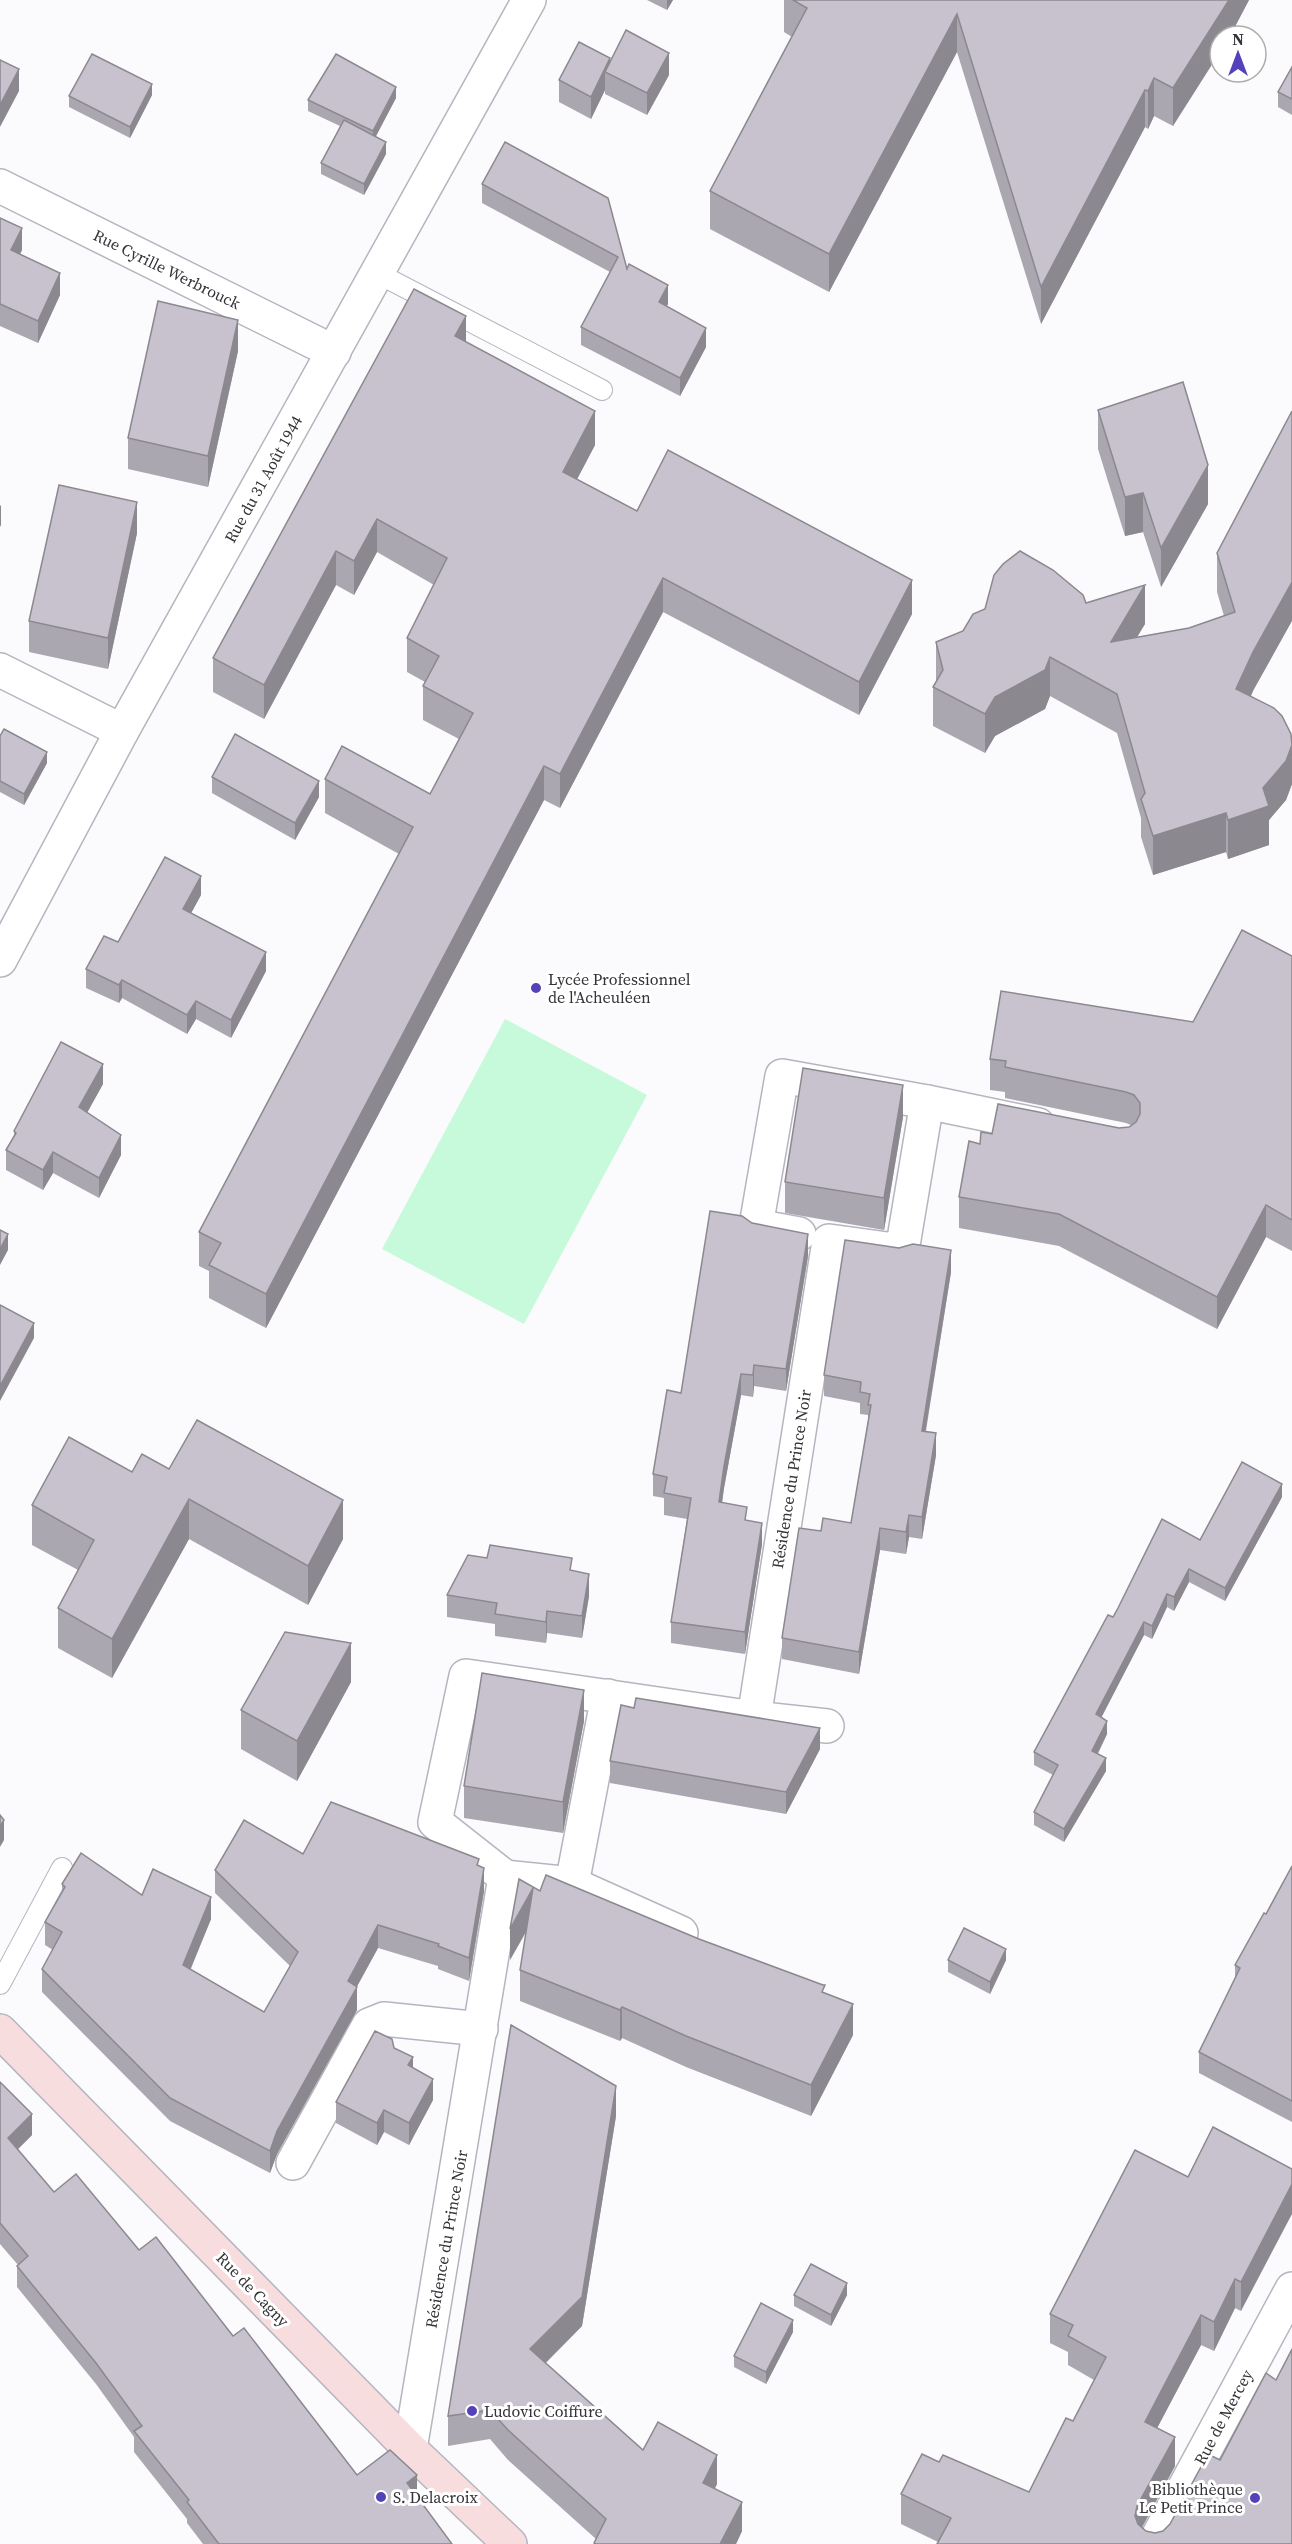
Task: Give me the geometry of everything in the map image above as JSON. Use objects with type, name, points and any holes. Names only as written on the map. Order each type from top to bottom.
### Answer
[{"type":"main road","name":"Rue de Cagny","points":[[0,2031],[410,2449],[510,2544]]},
{"type":"street","name":"Rue du 31 Août 1944","points":[[0,960],[122,731],[530,0]]},
{"type":"street","name":"Rue Cyrille Werbrouck","points":[[0,186],[334,351]]},
{"type":"street","points":[[0,670],[122,731]]},
{"type":"street","points":[[927,1102],[902,1251],[829,1241],[756,1226],[782,1076],[927,1102],[1064,1130]]},
{"type":"street","name":"Résidence du Prince Noir","points":[[754,1718],[829,1241]]},
{"type":"street","points":[[713,1947],[572,1884],[505,1877],[435,1822],[466,1676],[754,1718],[827,1726]]},
{"type":"street","points":[[572,1884],[608,1696]]},
{"type":"street","name":"Résidence du Prince Noir","points":[[410,2449],[505,1877]]},
{"type":"street","points":[[293,2163],[369,2025],[384,2019],[481,2029]]},
{"type":"street","name":"Rue de Mercey","points":[[1154,2544],[1292,2289]]},
{"type":"lane","points":[[378,273],[602,390]]},
{"type":"lane","points":[[0,1984],[63,1868]]},
{"type":"green space","points":[[505,1019],[647,1095],[524,1324],[382,1249]]},
{"type":"building","points":[[793,0],[1229,0],[1214,24],[1208,24],[1208,33],[1173,88],[1154,78],[1148,91],[1145,90],[1041,287],[957,14],[829,254],[710,191],[807,8]]},
{"type":"building","points":[[626,30],[669,53],[647,93],[605,72]]},
{"type":"building","points":[[579,42],[610,58],[591,97],[559,80]]},
{"type":"building","points":[[92,54],[152,84],[130,127],[69,96]]},
{"type":"building","points":[[336,54],[396,87],[373,131],[308,100]]},
{"type":"building","points":[[0,60],[19,69],[0,105]]},
{"type":"building","points":[[1292,67],[1292,99],[1278,92]]},
{"type":"building","points":[[344,120],[386,142],[364,184],[321,163]]},
{"type":"building","points":[[505,142],[608,198],[627,269],[629,264],[668,285],[659,302],[706,328],[680,378],[581,327],[618,257],[482,184]]},
{"type":"building","points":[[0,218],[22,228],[11,250],[60,273],[38,321],[0,304]]},
{"type":"building","points":[[414,289],[466,316],[455,336],[595,411],[563,472],[637,511],[668,450],[912,580],[859,682],[663,578],[560,774],[544,766],[266,1294],[209,1265],[221,1243],[199,1232],[413,827],[325,779],[342,746],[430,794],[473,713],[423,686],[439,656],[407,638],[447,558],[377,519],[354,561],[336,551],[264,685],[213,658]]},
{"type":"building","points":[[158,301],[238,320],[208,456],[128,438]]},
{"type":"building","points":[[1183,382],[1208,465],[1161,548],[1143,493],[1125,497],[1098,410]]},
{"type":"building","points":[[1292,411],[1292,582],[1253,652],[1236,689],[1274,708],[1282,716],[1291,734],[1292,745],[1286,761],[1263,788],[1269,806],[1228,820],[1226,813],[1153,836],[1141,799],[1145,793],[1117,694],[1050,657],[1045,670],[995,697],[985,714],[933,687],[943,670],[936,642],[963,631],[973,614],[985,609],[994,575],[1003,564],[1020,551],[1053,570],[1083,595],[1086,603],[1145,585],[1111,642],[1189,628],[1235,612],[1217,553]]},
{"type":"building","points":[[59,485],[137,502],[108,638],[29,621]]},
{"type":"building","points":[[4,729],[47,752],[24,794],[0,781],[0,736]]},
{"type":"building","points":[[235,734],[319,781],[295,823],[212,777]]},
{"type":"building","points":[[165,857],[201,876],[183,909],[266,952],[231,1020],[196,1001],[187,1015],[122,980],[119,985],[86,969],[104,936],[118,942]]},
{"type":"building","points":[[1242,930],[1292,956],[1292,1220],[1266,1205],[1217,1297],[1059,1214],[959,1197],[969,1141],[980,1144],[981,1132],[992,1134],[998,1104],[1119,1128],[1129,1127],[1136,1122],[1140,1114],[1140,1103],[1134,1095],[1126,1092],[1005,1067],[1006,1061],[990,1059],[1001,991],[1193,1022]]},
{"type":"building","points":[[61,1042],[103,1064],[79,1107],[121,1135],[99,1178],[53,1152],[43,1170],[6,1150]]},
{"type":"building","points":[[803,1068],[903,1085],[884,1198],[785,1182]]},
{"type":"building","points":[[710,1211],[742,1216],[752,1223],[808,1234],[786,1369],[754,1365],[753,1375],[741,1374],[724,1466],[719,1502],[747,1507],[745,1520],[762,1523],[745,1632],[671,1622],[691,1498],[664,1493],[667,1477],[653,1474],[667,1390],[681,1393]]},
{"type":"building","points":[[0,1230],[8,1234],[0,1249]]},
{"type":"building","points":[[845,1240],[899,1248],[913,1244],[951,1250],[922,1431],[936,1433],[922,1517],[909,1515],[906,1532],[880,1528],[859,1652],[782,1638],[799,1528],[821,1531],[823,1518],[851,1523],[871,1405],[868,1405],[870,1394],[860,1392],[861,1382],[824,1375]]},
{"type":"building","points":[[0,1305],[34,1323],[0,1386]]},
{"type":"building","points":[[197,1420],[343,1500],[308,1566],[189,1499],[112,1639],[58,1608],[94,1540],[32,1505],[69,1437],[132,1472],[142,1454],[169,1469]]},
{"type":"building","points":[[1242,1462],[1282,1484],[1225,1588],[1189,1569],[1174,1597],[1167,1594],[1152,1626],[1144,1622],[1096,1714],[1107,1721],[1092,1751],[1106,1758],[1064,1829],[1034,1812],[1058,1765],[1034,1752],[1108,1615],[1113,1617],[1118,1608],[1162,1519],[1200,1540]]},
{"type":"building","points":[[490,1545],[572,1558],[570,1570],[589,1574],[582,1616],[547,1611],[546,1622],[495,1614],[497,1603],[447,1595],[468,1555],[487,1558]]},
{"type":"building","points":[[285,1632],[351,1643],[297,1741],[241,1710]]},
{"type":"building","points":[[482,1673],[584,1690],[563,1802],[464,1786]]},
{"type":"building","points":[[636,1698],[820,1728],[786,1792],[610,1761],[621,1705],[634,1708]]},
{"type":"building","points":[[331,1802],[479,1859],[477,1865],[484,1868],[469,1958],[438,1946],[439,1944],[378,1925],[348,1981],[357,1987],[277,2131],[270,2151],[170,2098],[42,1969],[62,1932],[45,1922],[65,1887],[62,1884],[81,1853],[142,1895],[153,1869],[211,1897],[183,1965],[264,2012],[298,1952],[215,1870],[244,1820],[303,1854]]},
{"type":"building","points":[[1292,1866],[1292,2101],[1199,2052],[1240,1968],[1235,1965]]},
{"type":"building","points":[[546,1875],[699,1939],[825,1985],[822,1992],[853,2004],[811,2085],[686,2036],[622,2007],[620,2010],[520,1970],[533,1888],[510,1929],[519,1879],[540,1891]]},
{"type":"building","points":[[964,1928],[1006,1949],[990,1982],[948,1960]]},
{"type":"building","points":[[511,2025],[616,2086],[582,2297],[530,2349],[643,2450],[658,2422],[717,2455],[703,2483],[742,2502],[720,2544],[596,2544],[594,2543],[606,2519],[508,2430],[490,2410],[448,2416]]},
{"type":"building","points":[[375,2031],[392,2039],[394,2048],[413,2057],[408,2065],[433,2079],[409,2123],[384,2110],[377,2123],[336,2102]]},
{"type":"building","points":[[0,2082],[32,2114],[8,2138],[54,2192],[76,2174],[139,2250],[156,2237],[233,2336],[244,2328],[357,2475],[390,2450],[417,2475],[407,2483],[452,2544],[219,2544],[187,2502],[189,2500],[134,2431],[142,2426],[96,2363],[17,2266],[28,2256],[0,2223]]},
{"type":"building","points":[[1213,2127],[1292,2169],[1292,2184],[1241,2282],[1235,2279],[1214,2322],[1201,2315],[1145,2422],[1175,2437],[1137,2506],[1135,2516],[1138,2524],[1146,2531],[1155,2533],[1163,2531],[1170,2524],[1208,2454],[1220,2460],[1266,2373],[1276,2380],[1292,2349],[1292,2544],[937,2544],[951,2518],[901,2494],[922,2454],[939,2462],[943,2455],[1029,2492],[1066,2418],[1073,2421],[1106,2357],[1068,2336],[1073,2325],[1050,2314],[1135,2150],[1188,2177]]},
{"type":"building","points":[[811,2264],[847,2283],[831,2315],[794,2295]]},
{"type":"building","points":[[761,2303],[793,2320],[766,2372],[734,2356]]},
{"type":"place","name":"Lycée Professionnel de l'Acheuléen","points":[[536,988]]},
{"type":"place","name":"Ludovic Coiffure","points":[[472,2411]]},
{"type":"place","name":"S. Delacroix","points":[[381,2497]]},
{"type":"place","name":"Bibliothèque Le Petit Prince","points":[[1255,2498]]}]
